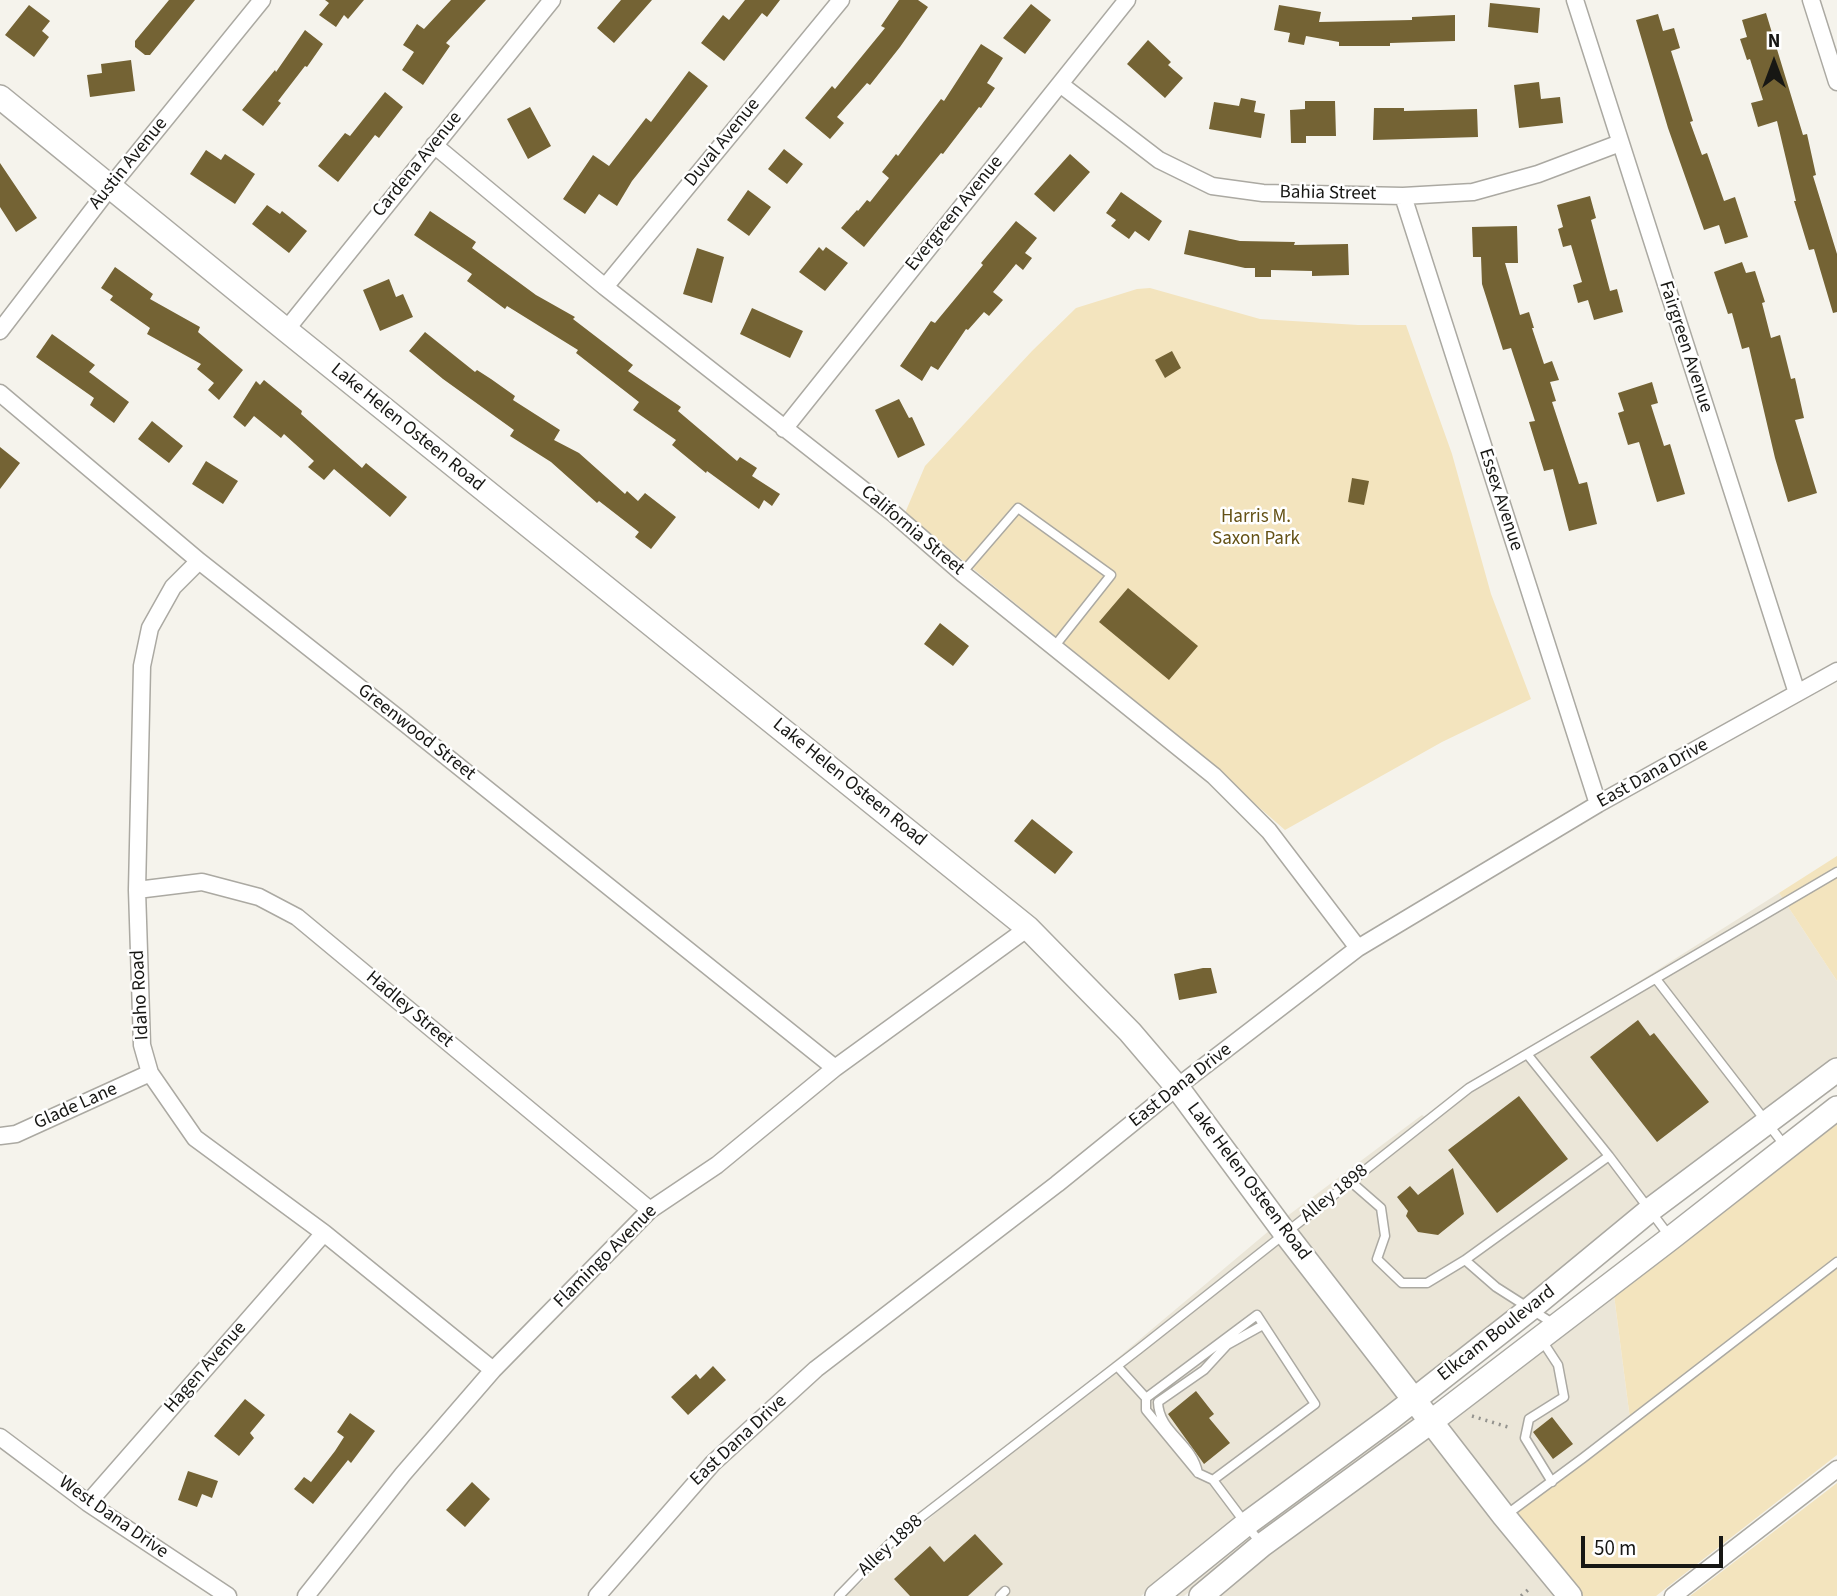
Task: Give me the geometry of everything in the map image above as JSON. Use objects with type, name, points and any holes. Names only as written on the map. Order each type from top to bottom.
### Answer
[{"type":"street","name":"Austin Avenue","points":[[0,331],[111,186],[262,0]]},
{"type":"street","name":"Cardena Avenue","points":[[286,330],[552,0]]},
{"type":"street","name":"Duval Avenue","points":[[605,287],[841,0]]},
{"type":"street","name":"Evergreen Avenue","points":[[784,429],[1127,0]]},
{"type":"street","name":"Fairgreen Avenue","points":[[1575,0],[1797,693]]},
{"type":"street","points":[[1811,0],[1837,82]]},
{"type":"street","name":"Bahia Street","points":[[1060,84],[1159,160],[1212,186],[1263,193],[1403,196],[1473,192],[1538,174],[1620,143]]},
{"type":"street","name":"Lake Helen Osteen Road","points":[[0,97],[1028,928],[1130,1032],[1177,1087],[1285,1233],[1504,1516],[1570,1596]]},
{"type":"street","name":"California Street","points":[[434,145],[605,287],[894,514],[962,573],[1214,776],[1269,831],[1359,947]]},
{"type":"street","name":"Essex Avenue","points":[[1403,196],[1598,804]]},
{"type":"street","name":"Greenwood Street","points":[[0,393],[199,561],[835,1068]]},
{"type":"street","name":"Idaho Road","points":[[199,561],[173,587],[150,628],[142,666],[137,890],[142,1045],[150,1073],[195,1138],[324,1233],[493,1370]]},
{"type":"street","name":"East Dana Drive","points":[[597,1596],[653,1528],[713,1463],[816,1369],[1359,947],[1598,804],[1837,671]]},
{"type":"street","name":"Hadley Street","points":[[137,890],[202,882],[259,897],[297,917],[650,1210]]},
{"type":"street","name":"Flamingo Avenue","points":[[306,1596],[403,1474],[493,1370],[650,1210],[718,1165],[835,1068],[1028,928]]},
{"type":"street","name":"Elkcam Boulevard","points":[[1157,1596],[1245,1525],[1392,1418],[1650,1210],[1837,1070]]},
{"type":"street","name":"Glade Lane","points":[[0,1136],[16,1133],[150,1073]]},
{"type":"street","name":"Elkcam Boulevard","points":[[1201,1596],[1262,1545],[1432,1421],[1837,1108]]},
{"type":"street","name":"Hagen Avenue","points":[[88,1503],[324,1233]]},
{"type":"street","name":"West Dana Drive","points":[[0,1437],[88,1503],[228,1596]]},
{"type":"street","points":[[1673,1596],[1837,1469]]},
{"type":"lane","points":[[962,573],[1018,508],[1111,575],[1054,647]]},
{"type":"lane","name":"Alley 1898","points":[[838,1596],[898,1535],[1469,1088],[1837,872]]},
{"type":"lane","points":[[1656,979],[1786,1147]]},
{"type":"lane","points":[[1527,1054],[1671,1238]]},
{"type":"lane","points":[[1350,1181],[1381,1208],[1385,1236],[1377,1259],[1402,1283],[1427,1283],[1465,1260],[1609,1156]]},
{"type":"lane","points":[[1465,1260],[1496,1287],[1530,1309],[1548,1332],[1564,1397],[1529,1419],[1525,1437],[1552,1482]]},
{"type":"lane","points":[[1504,1516],[1837,1262]]},
{"type":"lane","points":[[1146,1398],[1256,1315],[1315,1404],[1213,1480]]},
{"type":"lane","points":[[1198,1473],[1195,1459],[1158,1417],[1158,1402],[1205,1370],[1227,1345],[1263,1325]]},
{"type":"lane","points":[[1117,1366],[1146,1398],[1146,1410],[1198,1473],[1213,1480],[1262,1545]]},
{"type":"path","points":[[1466,1414],[1511,1429]]},
{"type":"path","points":[[1521,1596],[1528,1590]]},
{"type":"shaded area","points":[[1779,893],[1837,981],[1837,1057],[1416,1384],[1286,1217],[1422,1115],[1425,1117]]},
{"type":"shaded area","points":[[1270,1230],[1401,1397],[1240,1516],[1141,1596],[846,1596],[957,1493]]},
{"type":"shaded area","points":[[1614,1295],[1630,1419],[1513,1511],[1446,1423]]},
{"type":"shaded area","points":[[1413,1413],[1417,1418],[1257,1536],[1184,1596],[1174,1596],[1251,1534]]},
{"type":"shaded area","points":[[1430,1436],[1557,1596],[1217,1596],[1268,1554]]},
{"type":"green space","name":"Harris M. Saxon Park","points":[[1150,288],[1260,319],[1406,325],[1452,454],[1491,594],[1531,699],[1442,742],[1285,830],[1176,735],[905,513],[925,466],[1032,351],[1076,308],[1137,289]]},
{"type":"green space","points":[[1837,856],[1837,981],[1779,893]]},
{"type":"green space","points":[[1837,1121],[1837,1455],[1656,1596],[1583,1596],[1513,1511],[1630,1419],[1614,1295]]},
{"type":"green space","points":[[1837,1483],[1837,1596],[1690,1596]]},
{"type":"building","points":[[169,0],[195,0],[150,55],[145,55],[135,47],[135,41]]},
{"type":"building","points":[[325,0],[364,0],[348,19],[344,15],[336,27],[319,15],[329,3]]},
{"type":"building","points":[[451,0],[486,0],[446,43],[450,46],[423,85],[402,70],[414,52],[403,45],[417,24],[424,29]]},
{"type":"building","points":[[621,0],[652,0],[614,43],[597,28]]},
{"type":"building","points":[[745,0],[780,0],[767,17],[762,13],[724,61],[701,43],[723,15],[729,20]]},
{"type":"building","points":[[899,0],[918,0],[928,7],[870,85],[867,83],[837,117],[844,123],[830,139],[805,118],[832,86],[835,89],[885,28],[881,26]]},
{"type":"building","points":[[1490,3],[1540,8],[1538,33],[1488,27]]},
{"type":"building","points":[[1031,4],[1051,20],[1025,54],[1003,38]]},
{"type":"building","points":[[29,5],[50,21],[42,31],[49,37],[34,57],[5,35]]},
{"type":"building","points":[[1279,5],[1321,12],[1319,22],[1412,20],[1412,17],[1455,15],[1455,41],[1390,43],[1390,46],[1339,46],[1339,42],[1306,36],[1304,45],[1288,42],[1290,33],[1274,30]]},
{"type":"building","points":[[1766,13],[1803,135],[1807,134],[1816,175],[1813,176],[1837,254],[1837,312],[1833,313],[1814,249],[1809,250],[1794,201],[1777,121],[1758,127],[1751,103],[1763,100],[1750,59],[1747,60],[1740,39],[1747,37],[1742,20]]},
{"type":"building","points":[[1658,14],[1663,31],[1674,28],[1680,48],[1671,51],[1702,155],[1707,153],[1724,201],[1735,197],[1748,237],[1725,244],[1719,225],[1704,230],[1668,128],[1636,20]]},
{"type":"building","points":[[305,30],[323,44],[278,101],[281,103],[263,126],[242,110],[275,70],[276,72]]},
{"type":"building","points":[[1148,40],[1171,62],[1168,65],[1183,78],[1165,98],[1127,64]]},
{"type":"building","points":[[981,44],[1003,58],[987,83],[995,88],[864,247],[841,228],[867,200],[870,202],[889,178],[882,172],[896,154],[898,156],[941,99],[944,101]]},
{"type":"building","points":[[131,60],[135,91],[90,97],[87,75],[102,73],[101,64]]},
{"type":"building","points":[[689,71],[708,86],[632,181],[617,206],[599,194],[585,214],[563,199],[593,155],[609,166],[646,118],[651,122]]},
{"type":"building","points":[[1539,82],[1541,99],[1560,97],[1563,123],[1519,128],[1514,85]]},
{"type":"building","points":[[385,92],[403,107],[379,138],[375,135],[338,182],[318,166],[345,133],[350,136]]},
{"type":"building","points":[[1241,98],[1256,101],[1254,112],[1265,114],[1261,138],[1209,129],[1214,102],[1239,106]]},
{"type":"building","points":[[1305,101],[1335,101],[1336,136],[1306,136],[1306,143],[1291,143],[1290,110],[1305,109]]},
{"type":"building","points":[[530,107],[551,146],[528,159],[507,119]]},
{"type":"building","points":[[1374,108],[1404,108],[1404,111],[1477,109],[1478,137],[1373,140]]},
{"type":"building","points":[[784,149],[803,164],[787,184],[768,169]]},
{"type":"building","points":[[206,150],[221,160],[225,154],[255,174],[235,204],[190,174]]},
{"type":"building","points":[[1070,154],[1090,172],[1054,212],[1034,194]]},
{"type":"building","points":[[0,163],[37,218],[16,232],[0,207]]},
{"type":"building","points":[[748,190],[771,207],[749,236],[727,220]]},
{"type":"building","points":[[1121,192],[1162,221],[1149,241],[1135,231],[1129,239],[1111,226],[1116,220],[1106,213]]},
{"type":"building","points":[[1590,196],[1596,218],[1591,220],[1610,291],[1617,289],[1623,312],[1594,320],[1588,300],[1578,303],[1573,285],[1582,282],[1571,245],[1563,247],[1558,229],[1563,227],[1557,205]]},
{"type":"building","points":[[267,205],[280,214],[282,211],[307,231],[289,253],[252,224]]},
{"type":"building","points":[[430,211],[476,242],[472,248],[536,295],[575,317],[573,319],[633,365],[628,371],[681,407],[678,411],[737,461],[740,457],[757,468],[752,476],[780,494],[772,506],[764,500],[759,509],[707,471],[706,473],[672,445],[676,440],[633,410],[639,402],[576,353],[578,350],[507,306],[505,309],[467,281],[472,274],[414,235]]},
{"type":"building","points":[[1016,221],[1037,238],[1025,253],[1032,258],[1023,270],[1016,264],[993,292],[1003,300],[989,316],[984,312],[968,330],[966,329],[938,370],[931,366],[922,381],[900,366],[931,321],[935,323]]},
{"type":"building","points":[[1517,226],[1518,263],[1505,263],[1520,315],[1529,312],[1544,364],[1552,361],[1559,380],[1550,382],[1556,401],[1552,402],[1579,484],[1587,482],[1597,524],[1569,531],[1553,469],[1544,471],[1529,422],[1535,421],[1511,348],[1503,350],[1482,284],[1481,257],[1473,257],[1472,227]]},
{"type":"building","points":[[1189,230],[1240,241],[1295,242],[1294,245],[1348,244],[1349,275],[1312,276],[1312,271],[1271,270],[1271,277],[1255,277],[1255,268],[1184,254]]},
{"type":"building","points":[[819,247],[823,251],[826,247],[848,263],[825,291],[799,272]]},
{"type":"building","points":[[697,248],[724,257],[712,303],[683,294]]},
{"type":"building","points":[[1742,262],[1746,273],[1755,271],[1765,302],[1762,303],[1771,338],[1780,335],[1791,379],[1795,378],[1804,418],[1795,420],[1817,493],[1788,502],[1749,347],[1742,349],[1732,313],[1728,314],[1714,272]]},
{"type":"building","points":[[115,267],[153,294],[150,299],[200,327],[198,332],[243,370],[219,400],[208,390],[214,383],[197,369],[201,364],[147,334],[150,328],[110,300],[113,296],[101,288]]},
{"type":"building","points":[[389,279],[396,297],[403,294],[413,317],[380,331],[363,290]]},
{"type":"building","points":[[752,308],[803,331],[790,358],[740,334]]},
{"type":"building","points":[[425,332],[475,372],[477,370],[515,396],[513,400],[560,430],[554,440],[579,453],[625,494],[627,491],[638,501],[645,493],[676,517],[651,549],[635,537],[639,532],[599,501],[597,503],[551,462],[510,436],[514,430],[409,351]]},
{"type":"building","points":[[52,334],[95,365],[89,372],[129,402],[114,423],[90,405],[94,398],[36,357]]},
{"type":"building","points":[[1172,351],[1181,368],[1165,378],[1155,360]]},
{"type":"building","points":[[264,380],[302,411],[301,414],[362,468],[366,463],[407,497],[390,517],[334,469],[324,480],[308,467],[314,461],[284,434],[281,438],[254,416],[245,427],[233,417],[256,381],[260,385]]},
{"type":"building","points":[[1652,382],[1658,403],[1651,405],[1664,446],[1670,444],[1685,494],[1657,502],[1639,442],[1628,445],[1618,413],[1624,411],[1618,393]]},
{"type":"building","points":[[899,399],[909,418],[912,417],[925,445],[898,458],[875,410]]},
{"type":"building","points":[[152,421],[183,446],[169,463],[138,439]]},
{"type":"building","points":[[0,447],[20,463],[0,489]]},
{"type":"building","points":[[206,461],[238,481],[223,504],[192,484]]},
{"type":"building","points":[[1352,478],[1369,481],[1364,505],[1348,502]]},
{"type":"building","points":[[1128,588],[1198,646],[1169,680],[1099,622]]},
{"type":"building","points":[[940,623],[969,646],[953,666],[924,644]]},
{"type":"building","points":[[1032,819],[1073,852],[1055,874],[1014,841]]},
{"type":"building","points":[[1211,968],[1217,993],[1179,1000],[1174,974]]},
{"type":"building","points":[[1638,1020],[1650,1036],[1654,1033],[1709,1102],[1657,1142],[1590,1057]]},
{"type":"building","points":[[1519,1096],[1568,1159],[1497,1213],[1448,1150]]},
{"type":"building","points":[[1453,1168],[1464,1214],[1438,1235],[1418,1232],[1406,1216],[1408,1211],[1397,1197],[1410,1186],[1418,1195]]},
{"type":"building","points":[[713,1366],[726,1380],[688,1415],[671,1397],[696,1374],[700,1379]]},
{"type":"building","points":[[1196,1391],[1214,1414],[1209,1418],[1230,1443],[1204,1464],[1168,1414]]},
{"type":"building","points":[[245,1399],[265,1415],[250,1433],[254,1438],[239,1456],[214,1436]]},
{"type":"building","points":[[350,1413],[375,1431],[351,1463],[348,1460],[313,1504],[294,1489],[304,1477],[311,1482],[335,1451],[344,1437],[337,1432]]},
{"type":"building","points":[[1552,1417],[1573,1444],[1553,1459],[1533,1432]]},
{"type":"building","points":[[188,1471],[218,1481],[212,1498],[202,1494],[197,1507],[178,1500]]},
{"type":"building","points":[[472,1482],[490,1499],[465,1527],[446,1510]]},
{"type":"building","points":[[975,1534],[1003,1564],[968,1596],[910,1596],[894,1579],[930,1546],[944,1562]]}]
